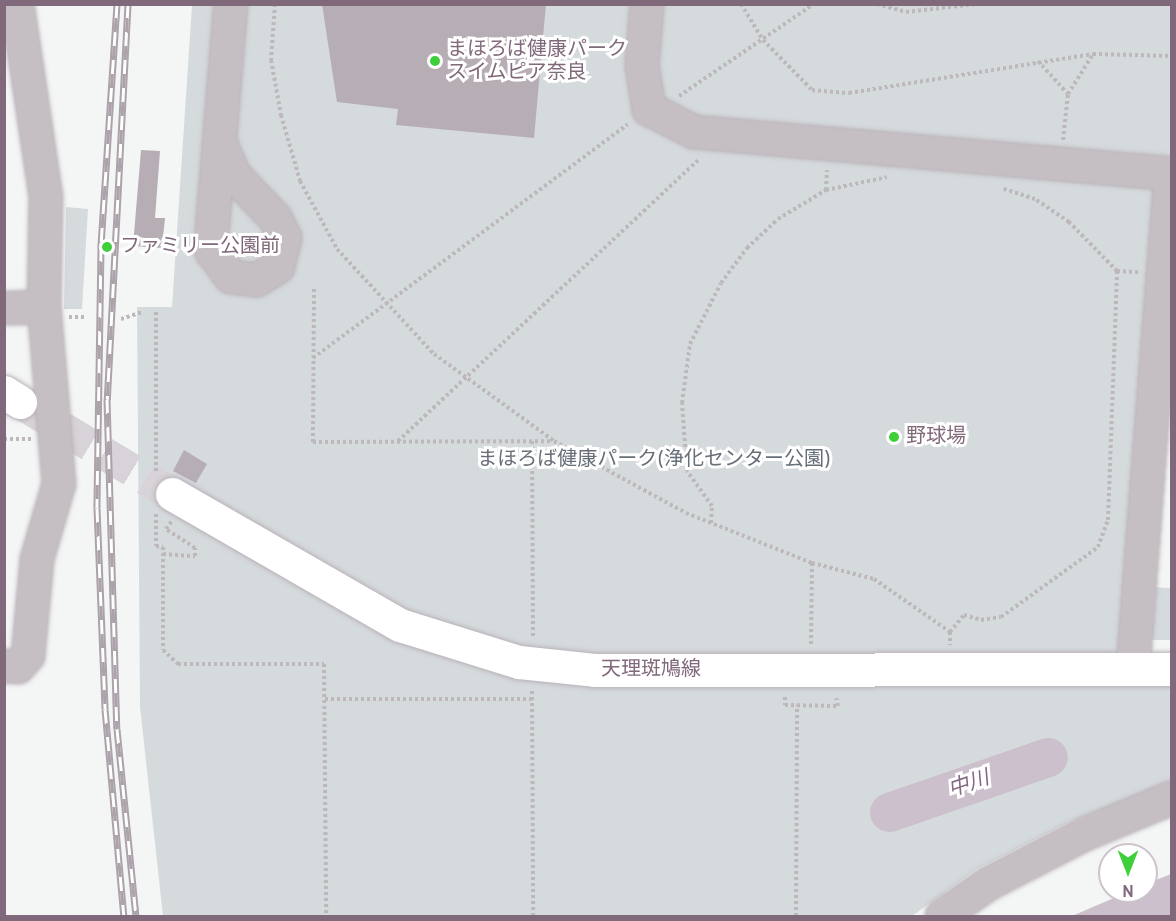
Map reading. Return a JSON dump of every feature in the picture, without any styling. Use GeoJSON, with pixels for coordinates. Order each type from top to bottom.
{"type":"FeatureCollection","features":[{"type":"Feature","properties":{"kind":"main road","name":"天理斑鳩線"},"geometry":{"type":"LineString","coordinates":[[164,504],[400,626],[519,662],[607,670],[1172,669]]}},
{"type":"Feature","properties":{"kind":"street"},"geometry":{"type":"LineString","coordinates":[[4,666],[18,667],[28,656],[37,559],[59,484],[44,307],[46,197],[17,4]]}},
{"type":"Feature","properties":{"kind":"street"},"geometry":{"type":"LineString","coordinates":[[220,142],[231,4]]}},
{"type":"Feature","properties":{"kind":"street"},"geometry":{"type":"LineString","coordinates":[[647,4],[642,65],[649,109],[694,132],[1171,174],[1133,669]]}},
{"type":"Feature","properties":{"kind":"street"},"geometry":{"type":"LineString","coordinates":[[4,308],[44,307]]}},
{"type":"Feature","properties":{"kind":"street"},"geometry":{"type":"LineString","coordinates":[[942,916],[988,884],[1084,834],[1172,798]]}},
{"type":"Feature","properties":{"kind":"path"},"geometry":{"type":"LineString","coordinates":[[275,4],[271,60],[281,115],[300,181],[337,249],[434,354],[554,441],[711,523],[812,563],[874,579],[950,632]]}},
{"type":"Feature","properties":{"kind":"path"},"geometry":{"type":"LineString","coordinates":[[741,4],[763,40],[812,90],[840,92],[1093,54],[1172,56]]}},
{"type":"Feature","properties":{"kind":"path"},"geometry":{"type":"LineString","coordinates":[[313,358],[649,109],[682,95],[814,4]]}},
{"type":"Feature","properties":{"kind":"path"},"geometry":{"type":"LineString","coordinates":[[877,4],[906,12],[976,4]]}},
{"type":"Feature","properties":{"kind":"path"},"geometry":{"type":"LineString","coordinates":[[1061,165],[1068,94],[1093,54]]}},
{"type":"Feature","properties":{"kind":"path"},"geometry":{"type":"LineString","coordinates":[[1038,61],[1068,94]]}},
{"type":"Feature","properties":{"kind":"path"},"geometry":{"type":"LineString","coordinates":[[398,441],[725,135]]}},
{"type":"Feature","properties":{"kind":"path"},"geometry":{"type":"LineString","coordinates":[[711,523],[712,506],[687,471],[682,403],[690,344],[720,283],[747,248],[797,207],[826,190],[898,175]]}},
{"type":"Feature","properties":{"kind":"path"},"geometry":{"type":"LineString","coordinates":[[950,649],[950,632],[964,615],[981,620],[1000,617],[1098,547],[1108,520],[1117,271],[1099,248],[1035,199],[993,186]]}},
{"type":"Feature","properties":{"kind":"path"},"geometry":{"type":"LineString","coordinates":[[314,289],[313,442],[554,441]]}},
{"type":"Feature","properties":{"kind":"path"},"geometry":{"type":"LineString","coordinates":[[121,319],[142,312]]}},
{"type":"Feature","properties":{"kind":"path"},"geometry":{"type":"LineString","coordinates":[[156,312],[166,529],[195,548],[195,556],[163,555]]}},
{"type":"Feature","properties":{"kind":"path"},"geometry":{"type":"LineString","coordinates":[[4,439],[37,439]]}},
{"type":"Feature","properties":{"kind":"path"},"geometry":{"type":"LineString","coordinates":[[532,441],[533,648]]}},
{"type":"Feature","properties":{"kind":"path"},"geometry":{"type":"LineString","coordinates":[[164,504],[156,546],[163,547],[163,650],[178,664],[324,664],[326,916]]}},
{"type":"Feature","properties":{"kind":"path"},"geometry":{"type":"LineString","coordinates":[[811,650],[812,563]]}},
{"type":"Feature","properties":{"kind":"path"},"geometry":{"type":"LineString","coordinates":[[939,649],[962,649]]}},
{"type":"Feature","properties":{"kind":"path"},"geometry":{"type":"LineString","coordinates":[[532,678],[533,916]]}},
{"type":"Feature","properties":{"kind":"path"},"geometry":{"type":"LineString","coordinates":[[325,699],[532,699]]}},
{"type":"Feature","properties":{"kind":"path"},"geometry":{"type":"LineString","coordinates":[[785,705],[838,706]]}},
{"type":"Feature","properties":{"kind":"path"},"geometry":{"type":"LineString","coordinates":[[796,916],[797,705]]}},
{"type":"Feature","properties":{"kind":"green space","name":"まほろば健康パーク(浄化センター公園)"},"geometry":{"type":"Polygon","coordinates":[[[192,5],[1171,5],[1171,205],[1122,642],[1171,679],[1171,784],[1071,821],[977,869],[912,916],[163,916],[140,707],[137,307],[172,307],[192,5]]]}},
{"type":"Feature","properties":{"kind":"green space"},"geometry":{"type":"Polygon","coordinates":[[[66,207],[88,209],[82,309],[64,309],[66,207]]]}},
{"type":"Feature","properties":{"kind":"green space"},"geometry":{"type":"Polygon","coordinates":[[[1149,587],[1171,588],[1171,640],[1149,640],[1149,587]]]}},
{"type":"Feature","properties":{"kind":"shaded area"},"geometry":{"type":"Polygon","coordinates":[[[1171,874],[1171,916],[1072,916],[1102,903],[1158,903],[1158,879],[1171,874]]]}},
{"type":"Feature","properties":{"kind":"building","name":"まほろば健康パーク スイムピア奈良"},"geometry":{"type":"Polygon","coordinates":[[[322,4],[546,4],[534,138],[396,125],[398,109],[337,102],[322,4]]]}},
{"type":"Feature","properties":{"kind":"building"},"geometry":{"type":"Polygon","coordinates":[[[141,150],[160,151],[155,218],[165,218],[162,248],[133,246],[141,150]]]}},
{"type":"Feature","properties":{"kind":"building"},"geometry":{"type":"Polygon","coordinates":[[[184,450],[207,464],[196,483],[173,471],[184,450]]]}},
{"type":"Feature","properties":{"kind":"waterway","name":"中川"},"geometry":{"type":"LineString","coordinates":[[889,812],[1048,757]]}},
{"type":"Feature","properties":{"kind":"tunnel"},"geometry":{"type":"LineString","coordinates":[[20,402],[172,494]]}},
{"type":"Feature","properties":{"kind":"railway"},"geometry":{"type":"LineString","coordinates":[[117,4],[101,247],[97,508],[105,709],[124,916]]}},
{"type":"Feature","properties":{"kind":"railway"},"geometry":{"type":"LineString","coordinates":[[128,4],[107,399],[117,729],[136,916]]}},
{"type":"Feature","properties":{"kind":"place","name":"まほろば健康パーク スイムピア奈良"},"geometry":{"type":"Point","coordinates":[435,61]}},
{"type":"Feature","properties":{"kind":"place","name":"ファミリー公園前"},"geometry":{"type":"Point","coordinates":[107,247]}},
{"type":"Feature","properties":{"kind":"place","name":"野球場"},"geometry":{"type":"Point","coordinates":[894,437]}}]}
